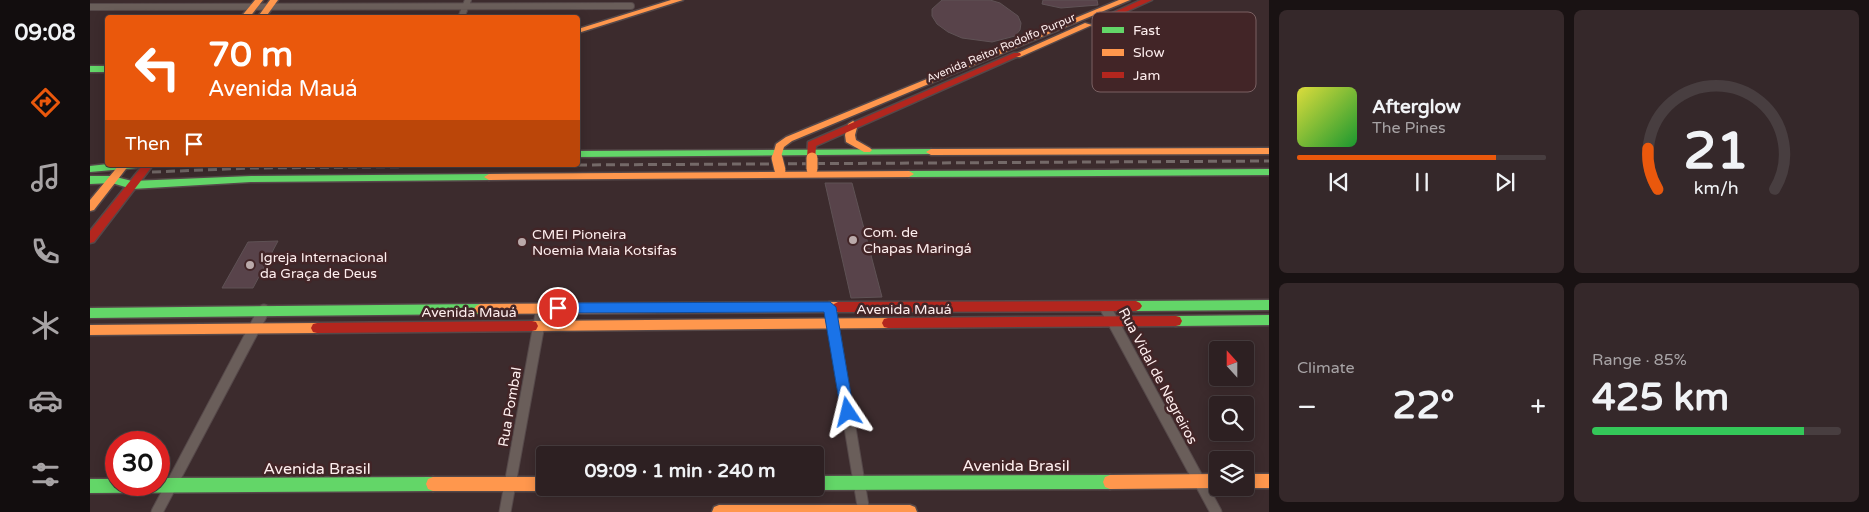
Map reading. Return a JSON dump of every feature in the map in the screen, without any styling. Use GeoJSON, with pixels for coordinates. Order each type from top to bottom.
{"type":"FeatureCollection","features":[{"type":"Feature","properties":{"kind":"main road"},"geometry":{"type":"LineString","coordinates":[[580,21],[652,0]]}},
{"type":"Feature","properties":{"kind":"main road"},"geometry":{"type":"LineString","coordinates":[[580,30],[633,6],[679,0]]}},
{"type":"Feature","properties":{"kind":"main road","name":"Avenida Reitor Rodolfo Purpur"},"geometry":{"type":"LineString","coordinates":[[1104,12],[1126,0]]}},
{"type":"Feature","properties":{"kind":"main road","name":"Avenida Reitor Rodolfo Purpur"},"geometry":{"type":"LineString","coordinates":[[1111,12],[1148,0]]}},
{"type":"Feature","properties":{"kind":"main road"},"geometry":{"type":"LineString","coordinates":[[247,15],[256,4]]}},
{"type":"Feature","properties":{"kind":"main road"},"geometry":{"type":"LineString","coordinates":[[263,15],[271,4]]}},
{"type":"Feature","properties":{"kind":"main road","name":"Avenida Reitor Rodolfo Purpur"},"geometry":{"type":"LineString","coordinates":[[915,93],[1092,18]]}},
{"type":"Feature","properties":{"kind":"main road"},"geometry":{"type":"LineString","coordinates":[[90,69],[105,69]]}},
{"type":"Feature","properties":{"kind":"main road"},"geometry":{"type":"LineString","coordinates":[[90,77],[105,77]]}},
{"type":"Feature","properties":{"kind":"main road"},"geometry":{"type":"LineString","coordinates":[[810,163],[812,144],[915,93]]}},
{"type":"Feature","properties":{"kind":"main road"},"geometry":{"type":"LineString","coordinates":[[782,172],[778,155],[779,146],[789,139],[915,93]]}},
{"type":"Feature","properties":{"kind":"main road"},"geometry":{"type":"LineString","coordinates":[[853,124],[850,135],[851,142],[869,151]]}},
{"type":"Feature","properties":{"kind":"main road"},"geometry":{"type":"LineString","coordinates":[[90,180],[112,179],[132,185],[251,179],[782,172],[810,163],[869,151],[1269,150]]}},
{"type":"Feature","properties":{"kind":"main road"},"geometry":{"type":"LineString","coordinates":[[580,154],[778,155],[810,163],[1269,172]]}},
{"type":"Feature","properties":{"kind":"main road"},"geometry":{"type":"LineString","coordinates":[[90,169],[123,167]]}},
{"type":"Feature","properties":{"kind":"main road"},"geometry":{"type":"LineString","coordinates":[[90,207],[123,167]]}},
{"type":"Feature","properties":{"kind":"main road"},"geometry":{"type":"LineString","coordinates":[[90,239],[146,167]]}},
{"type":"Feature","properties":{"kind":"main road","name":"Avenida Mauá"},"geometry":{"type":"LineString","coordinates":[[90,313],[542,308],[1269,305]]}},
{"type":"Feature","properties":{"kind":"main road","name":"Avenida Mauá"},"geometry":{"type":"LineString","coordinates":[[90,330],[1113,323],[1269,320]]}},
{"type":"Feature","properties":{"kind":"main road","name":"Avenida Brasil"},"geometry":{"type":"LineString","coordinates":[[824,483],[1209,481]]}},
{"type":"Feature","properties":{"kind":"main road"},"geometry":{"type":"LineString","coordinates":[[1254,481],[1269,481]]}},
{"type":"Feature","properties":{"kind":"main road","name":"Avenida Brasil"},"geometry":{"type":"LineString","coordinates":[[170,487],[536,484]]}},
{"type":"Feature","properties":{"kind":"main road","name":"Avenida Brasil"},"geometry":{"type":"LineString","coordinates":[[90,486],[105,486]]}},
{"type":"Feature","properties":{"kind":"main road"},"geometry":{"type":"LineString","coordinates":[[719,512],[910,512]]}},
{"type":"Feature","properties":{"kind":"street"},"geometry":{"type":"LineString","coordinates":[[90,7],[467,3],[633,6]]}},
{"type":"Feature","properties":{"kind":"street"},"geometry":{"type":"LineString","coordinates":[[462,15],[467,3]]}},
{"type":"Feature","properties":{"kind":"street"},"geometry":{"type":"LineString","coordinates":[[830,307],[864,512]]}},
{"type":"Feature","properties":{"kind":"street","name":"Rua Vidal de Negreiros"},"geometry":{"type":"LineString","coordinates":[[1105,307],[1216,512]]}},
{"type":"Feature","properties":{"kind":"street","name":"Rua Pombal"},"geometry":{"type":"LineString","coordinates":[[505,512],[542,308]]}},
{"type":"Feature","properties":{"kind":"street"},"geometry":{"type":"LineString","coordinates":[[170,487],[264,310]]}},
{"type":"Feature","properties":{"kind":"street"},"geometry":{"type":"LineString","coordinates":[[157,512],[165,496]]}},
{"type":"Feature","properties":{"kind":"building"},"geometry":{"type":"Polygon","coordinates":[[[942,0],[990,0],[1000,3],[1018,16],[1021,23],[1020,30],[1015,36],[992,42],[962,38],[948,32],[937,24],[932,16],[932,9],[942,0]]]}},
{"type":"Feature","properties":{"kind":"building"},"geometry":{"type":"Polygon","coordinates":[[[1043,0],[1097,0],[1098,5],[1061,8],[1042,4],[1043,0]]]}},
{"type":"Feature","properties":{"kind":"building","name":"Com. de Chapas Maringá"},"geometry":{"type":"Polygon","coordinates":[[[825,183],[852,183],[882,297],[851,298],[825,183]]]}},
{"type":"Feature","properties":{"kind":"building","name":"Igreja Internacional da Graça de Deus"},"geometry":{"type":"Polygon","coordinates":[[[278,241],[253,288],[222,288],[248,242],[278,241]]]}},
{"type":"Feature","properties":{"kind":"railway"},"geometry":{"type":"LineString","coordinates":[[580,165],[1269,161]]}},
{"type":"Feature","properties":{"kind":"railway"},"geometry":{"type":"LineString","coordinates":[[152,172],[253,168],[360,167]]}},
{"type":"Feature","properties":{"kind":"traffic: fast"},"geometry":{"type":"LineString","coordinates":[[90,69],[105,69]]}},
{"type":"Feature","properties":{"kind":"traffic: fast"},"geometry":{"type":"LineString","coordinates":[[580,154],[931,152]]}},
{"type":"Feature","properties":{"kind":"traffic: fast"},"geometry":{"type":"LineString","coordinates":[[90,169],[113,167]]}},
{"type":"Feature","properties":{"kind":"traffic: fast"},"geometry":{"type":"LineString","coordinates":[[909,174],[1269,172]]}},
{"type":"Feature","properties":{"kind":"traffic: fast"},"geometry":{"type":"LineString","coordinates":[[90,180],[112,179],[132,185],[251,179],[489,177]]}},
{"type":"Feature","properties":{"kind":"traffic: fast"},"geometry":{"type":"LineString","coordinates":[[1136,306],[1269,305]]}},
{"type":"Feature","properties":{"kind":"traffic: fast"},"geometry":{"type":"LineString","coordinates":[[90,313],[480,309]]}},
{"type":"Feature","properties":{"kind":"traffic: fast"},"geometry":{"type":"LineString","coordinates":[[1176,321],[1269,320]]}},
{"type":"Feature","properties":{"kind":"traffic: fast"},"geometry":{"type":"LineString","coordinates":[[824,483],[1110,482]]}},
{"type":"Feature","properties":{"kind":"traffic: fast"},"geometry":{"type":"LineString","coordinates":[[90,486],[433,484]]}},
{"type":"Feature","properties":{"kind":"traffic: slow"},"geometry":{"type":"LineString","coordinates":[[246,15],[259,0]]}},
{"type":"Feature","properties":{"kind":"traffic: slow"},"geometry":{"type":"LineString","coordinates":[[263,15],[274,0]]}},
{"type":"Feature","properties":{"kind":"traffic: slow"},"geometry":{"type":"LineString","coordinates":[[580,30],[679,0]]}},
{"type":"Feature","properties":{"kind":"traffic: slow"},"geometry":{"type":"LineString","coordinates":[[1097,12],[1126,0]]}},
{"type":"Feature","properties":{"kind":"traffic: slow"},"geometry":{"type":"LineString","coordinates":[[777,158],[779,146],[789,139],[1092,14]]}},
{"type":"Feature","properties":{"kind":"traffic: slow"},"geometry":{"type":"LineString","coordinates":[[1017,55],[1088,25]]}},
{"type":"Feature","properties":{"kind":"traffic: slow"},"geometry":{"type":"LineString","coordinates":[[853,124],[850,135],[851,142],[867,150]]}},
{"type":"Feature","properties":{"kind":"traffic: slow"},"geometry":{"type":"LineString","coordinates":[[931,152],[1269,151]]}},
{"type":"Feature","properties":{"kind":"traffic: slow"},"geometry":{"type":"LineString","coordinates":[[777,158],[780,170]]}},
{"type":"Feature","properties":{"kind":"traffic: slow"},"geometry":{"type":"LineString","coordinates":[[812,158],[812,169]]}},
{"type":"Feature","properties":{"kind":"traffic: slow"},"geometry":{"type":"LineString","coordinates":[[90,207],[122,167]]}},
{"type":"Feature","properties":{"kind":"traffic: slow"},"geometry":{"type":"LineString","coordinates":[[489,177],[909,174]]}},
{"type":"Feature","properties":{"kind":"traffic: slow"},"geometry":{"type":"LineString","coordinates":[[480,309],[838,307]]}},
{"type":"Feature","properties":{"kind":"traffic: slow"},"geometry":{"type":"LineString","coordinates":[[532,326],[888,323]]}},
{"type":"Feature","properties":{"kind":"traffic: slow"},"geometry":{"type":"LineString","coordinates":[[90,330],[317,328]]}},
{"type":"Feature","properties":{"kind":"traffic: slow"},"geometry":{"type":"LineString","coordinates":[[1110,482],[1209,481]]}},
{"type":"Feature","properties":{"kind":"traffic: slow"},"geometry":{"type":"LineString","coordinates":[[1254,481],[1269,481]]}},
{"type":"Feature","properties":{"kind":"traffic: slow"},"geometry":{"type":"LineString","coordinates":[[433,484],[536,484]]}},
{"type":"Feature","properties":{"kind":"traffic: slow"},"geometry":{"type":"LineString","coordinates":[[719,512],[910,512]]}},
{"type":"Feature","properties":{"kind":"traffic: jam"},"geometry":{"type":"LineString","coordinates":[[1118,12],[1148,0]]}},
{"type":"Feature","properties":{"kind":"traffic: jam"},"geometry":{"type":"LineString","coordinates":[[812,158],[811,144],[1017,55]]}},
{"type":"Feature","properties":{"kind":"traffic: jam"},"geometry":{"type":"LineString","coordinates":[[90,239],[146,167]]}},
{"type":"Feature","properties":{"kind":"traffic: jam"},"geometry":{"type":"LineString","coordinates":[[838,307],[1136,306]]}},
{"type":"Feature","properties":{"kind":"traffic: jam"},"geometry":{"type":"LineString","coordinates":[[888,323],[1176,321]]}},
{"type":"Feature","properties":{"kind":"traffic: jam"},"geometry":{"type":"LineString","coordinates":[[317,328],[532,326]]}},
{"type":"Feature","properties":{"kind":"place","name":"Com. de Chapas Maringá"},"geometry":{"type":"Point","coordinates":[853,240]}},
{"type":"Feature","properties":{"kind":"place","name":"CMEI Pioneira Noemia Maia Kotsifas"},"geometry":{"type":"Point","coordinates":[522,242]}},
{"type":"Feature","properties":{"kind":"place","name":"Igreja Internacional da Graça de Deus"},"geometry":{"type":"Point","coordinates":[250,265]}},
{"type":"Feature","properties":{"kind":"route"},"geometry":{"type":"LineString","coordinates":[[558,308],[830,307],[848,412]]}}]}
